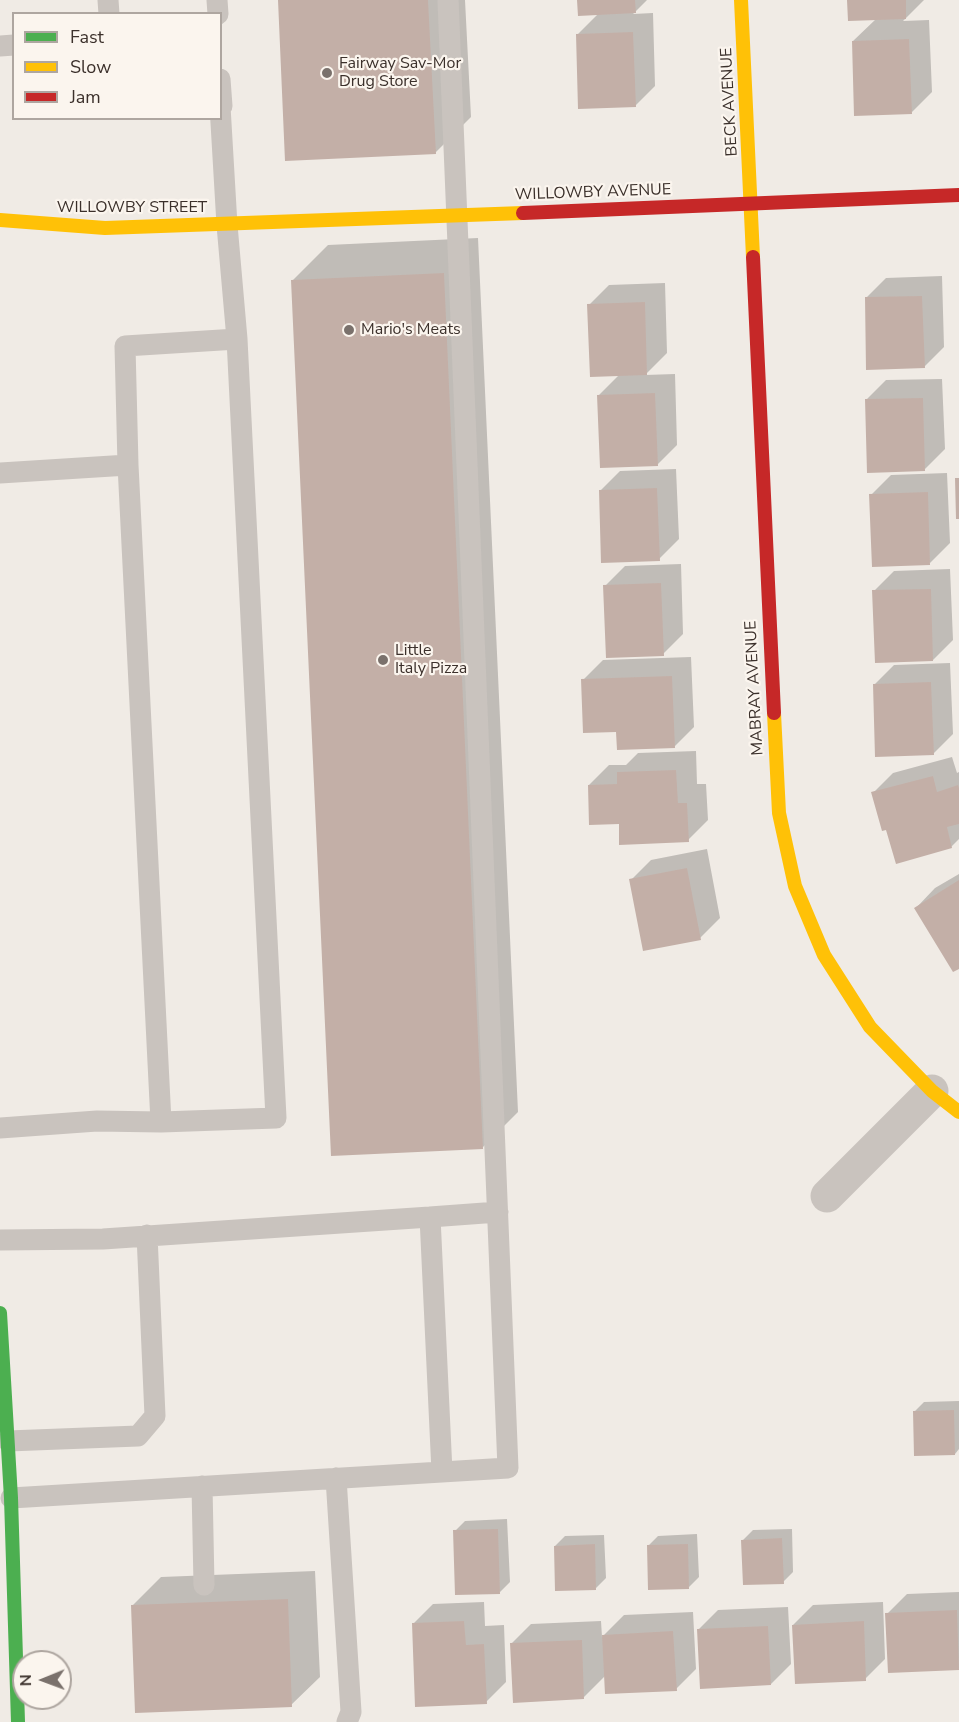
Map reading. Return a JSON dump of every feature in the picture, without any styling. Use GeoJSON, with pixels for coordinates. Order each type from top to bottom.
{"type":"FeatureCollection","features":[{"type":"Feature","properties":{"kind":"street","name":"BECK AVENUE"},"geometry":{"type":"LineString","coordinates":[[741,0],[751,203]]}},
{"type":"Feature","properties":{"kind":"street","name":"WILLOWBY AVENUE"},"geometry":{"type":"LineString","coordinates":[[227,225],[959,195]]}},
{"type":"Feature","properties":{"kind":"street","name":"MABRAY AVENUE"},"geometry":{"type":"LineString","coordinates":[[751,203],[779,813],[795,886],[825,955],[870,1027],[932,1091],[959,1112]]}},
{"type":"Feature","properties":{"kind":"street","name":"WILLOWBY STREET"},"geometry":{"type":"LineString","coordinates":[[0,220],[105,228],[227,225]]}},
{"type":"Feature","properties":{"kind":"street"},"geometry":{"type":"LineString","coordinates":[[827,1196],[932,1091]]}},
{"type":"Feature","properties":{"kind":"street"},"geometry":{"type":"LineString","coordinates":[[0,1313],[11,1498],[12,1714]]}},
{"type":"Feature","properties":{"kind":"lane"},"geometry":{"type":"LineString","coordinates":[[11,1498],[508,1467],[448,0]]}},
{"type":"Feature","properties":{"kind":"lane"},"geometry":{"type":"LineString","coordinates":[[0,1128],[97,1121],[161,1122],[276,1118],[237,339],[227,225],[222,120]]}},
{"type":"Feature","properties":{"kind":"lane"},"geometry":{"type":"LineString","coordinates":[[161,1122],[128,465],[126,346],[237,339]]}},
{"type":"Feature","properties":{"kind":"lane"},"geometry":{"type":"LineString","coordinates":[[0,473],[128,465]]}},
{"type":"Feature","properties":{"kind":"lane"},"geometry":{"type":"LineString","coordinates":[[0,1240],[103,1239],[498,1212]]}},
{"type":"Feature","properties":{"kind":"lane"},"geometry":{"type":"LineString","coordinates":[[430,1217],[442,1472]]}},
{"type":"Feature","properties":{"kind":"lane"},"geometry":{"type":"LineString","coordinates":[[8,1441],[138,1436],[155,1416],[147,1235]]}},
{"type":"Feature","properties":{"kind":"lane"},"geometry":{"type":"LineString","coordinates":[[336,1478],[351,1712],[347,1722]]}},
{"type":"Feature","properties":{"kind":"lane"},"geometry":{"type":"LineString","coordinates":[[202,1486],[204,1585]]}},
{"type":"Feature","properties":{"kind":"building"},"geometry":{"type":"Polygon","coordinates":[[[278,0],[428,0],[436,154],[285,161],[278,0]]]}},
{"type":"Feature","properties":{"kind":"building"},"geometry":{"type":"Polygon","coordinates":[[[577,0],[635,0],[636,13],[578,16],[577,0]]]}},
{"type":"Feature","properties":{"kind":"building"},"geometry":{"type":"Polygon","coordinates":[[[847,0],[906,0],[906,19],[848,21],[847,0]]]}},
{"type":"Feature","properties":{"kind":"building"},"geometry":{"type":"Polygon","coordinates":[[[633,32],[636,107],[578,109],[576,34],[633,32]]]}},
{"type":"Feature","properties":{"kind":"building"},"geometry":{"type":"Polygon","coordinates":[[[909,39],[912,114],[854,116],[852,41],[909,39]]]}},
{"type":"Feature","properties":{"kind":"building"},"geometry":{"type":"Polygon","coordinates":[[[444,273],[483,1149],[331,1156],[291,280],[444,273]]]}},
{"type":"Feature","properties":{"kind":"building"},"geometry":{"type":"Polygon","coordinates":[[[922,296],[925,368],[866,370],[865,297],[922,296]]]}},
{"type":"Feature","properties":{"kind":"building"},"geometry":{"type":"Polygon","coordinates":[[[645,302],[647,375],[590,377],[587,304],[645,302]]]}},
{"type":"Feature","properties":{"kind":"building"},"geometry":{"type":"Polygon","coordinates":[[[655,393],[658,466],[600,468],[597,395],[655,393]]]}},
{"type":"Feature","properties":{"kind":"building"},"geometry":{"type":"Polygon","coordinates":[[[923,398],[925,471],[867,473],[865,399],[923,398]]]}},
{"type":"Feature","properties":{"kind":"building"},"geometry":{"type":"Polygon","coordinates":[[[955,478],[959,478],[959,519],[956,519],[955,478]]]}},
{"type":"Feature","properties":{"kind":"building"},"geometry":{"type":"Polygon","coordinates":[[[657,488],[660,561],[601,563],[599,490],[657,488]]]}},
{"type":"Feature","properties":{"kind":"building"},"geometry":{"type":"Polygon","coordinates":[[[928,492],[930,565],[872,567],[869,494],[928,492]]]}},
{"type":"Feature","properties":{"kind":"building"},"geometry":{"type":"Polygon","coordinates":[[[661,583],[664,656],[606,658],[603,585],[661,583]]]}},
{"type":"Feature","properties":{"kind":"building"},"geometry":{"type":"Polygon","coordinates":[[[931,589],[933,661],[875,663],[872,590],[931,589]]]}},
{"type":"Feature","properties":{"kind":"building"},"geometry":{"type":"Polygon","coordinates":[[[672,676],[675,748],[617,750],[616,732],[583,733],[581,679],[672,676]]]}},
{"type":"Feature","properties":{"kind":"building"},"geometry":{"type":"Polygon","coordinates":[[[931,682],[934,755],[875,757],[873,684],[931,682]]]}},
{"type":"Feature","properties":{"kind":"building"},"geometry":{"type":"Polygon","coordinates":[[[676,770],[678,803],[687,803],[689,842],[619,845],[619,824],[589,825],[588,785],[617,784],[617,772],[676,770]]]}},
{"type":"Feature","properties":{"kind":"building"},"geometry":{"type":"Polygon","coordinates":[[[933,776],[937,792],[958,785],[959,788],[959,824],[947,827],[952,848],[896,864],[886,830],[882,831],[871,792],[933,776]]]}},
{"type":"Feature","properties":{"kind":"building"},"geometry":{"type":"Polygon","coordinates":[[[687,868],[701,940],[643,951],[629,879],[687,868]]]}},
{"type":"Feature","properties":{"kind":"building"},"geometry":{"type":"Polygon","coordinates":[[[959,880],[959,969],[953,972],[914,908],[959,880]]]}},
{"type":"Feature","properties":{"kind":"building"},"geometry":{"type":"Polygon","coordinates":[[[954,1410],[955,1455],[914,1456],[913,1411],[954,1410]]]}},
{"type":"Feature","properties":{"kind":"building"},"geometry":{"type":"Polygon","coordinates":[[[498,1529],[500,1594],[455,1595],[453,1530],[498,1529]]]}},
{"type":"Feature","properties":{"kind":"building"},"geometry":{"type":"Polygon","coordinates":[[[782,1538],[784,1584],[743,1585],[741,1540],[782,1538]]]}},
{"type":"Feature","properties":{"kind":"building"},"geometry":{"type":"Polygon","coordinates":[[[595,1544],[596,1590],[555,1591],[554,1546],[595,1544]]]}},
{"type":"Feature","properties":{"kind":"building"},"geometry":{"type":"Polygon","coordinates":[[[688,1544],[689,1589],[648,1590],[647,1545],[688,1544]]]}},
{"type":"Feature","properties":{"kind":"building"},"geometry":{"type":"Polygon","coordinates":[[[288,1599],[292,1707],[135,1713],[131,1605],[288,1599]]]}},
{"type":"Feature","properties":{"kind":"building"},"geometry":{"type":"Polygon","coordinates":[[[957,1610],[959,1670],[888,1673],[885,1613],[957,1610]]]}},
{"type":"Feature","properties":{"kind":"building"},"geometry":{"type":"Polygon","coordinates":[[[464,1621],[466,1645],[484,1644],[487,1704],[415,1707],[412,1623],[464,1621]]]}},
{"type":"Feature","properties":{"kind":"building"},"geometry":{"type":"Polygon","coordinates":[[[864,1621],[866,1681],[795,1684],[792,1625],[864,1621]]]}},
{"type":"Feature","properties":{"kind":"building"},"geometry":{"type":"Polygon","coordinates":[[[768,1626],[771,1685],[700,1689],[697,1629],[768,1626]]]}},
{"type":"Feature","properties":{"kind":"building"},"geometry":{"type":"Polygon","coordinates":[[[673,1631],[677,1691],[605,1694],[602,1635],[673,1631]]]}},
{"type":"Feature","properties":{"kind":"building"},"geometry":{"type":"Polygon","coordinates":[[[582,1640],[584,1699],[513,1703],[510,1643],[582,1640]]]}},
{"type":"Feature","properties":{"kind":"traffic: fast"},"geometry":{"type":"LineString","coordinates":[[0,1313],[11,1498],[18,1722]]}},
{"type":"Feature","properties":{"kind":"traffic: slow"},"geometry":{"type":"LineString","coordinates":[[741,0],[753,257]]}},
{"type":"Feature","properties":{"kind":"traffic: slow"},"geometry":{"type":"LineString","coordinates":[[0,220],[105,228],[523,213]]}},
{"type":"Feature","properties":{"kind":"traffic: slow"},"geometry":{"type":"LineString","coordinates":[[774,713],[779,813],[795,886],[824,955],[870,1027],[932,1091],[959,1112]]}},
{"type":"Feature","properties":{"kind":"traffic: jam"},"geometry":{"type":"LineString","coordinates":[[523,213],[959,195]]}},
{"type":"Feature","properties":{"kind":"traffic: jam"},"geometry":{"type":"LineString","coordinates":[[753,257],[774,713]]}},
{"type":"Feature","properties":{"kind":"place","name":"Fairway Sav-Mor Drug Store"},"geometry":{"type":"Point","coordinates":[327,73]}},
{"type":"Feature","properties":{"kind":"place","name":"Mario's Meats"},"geometry":{"type":"Point","coordinates":[349,330]}},
{"type":"Feature","properties":{"kind":"place","name":"Little Italy Pizza"},"geometry":{"type":"Point","coordinates":[383,660]}}]}
